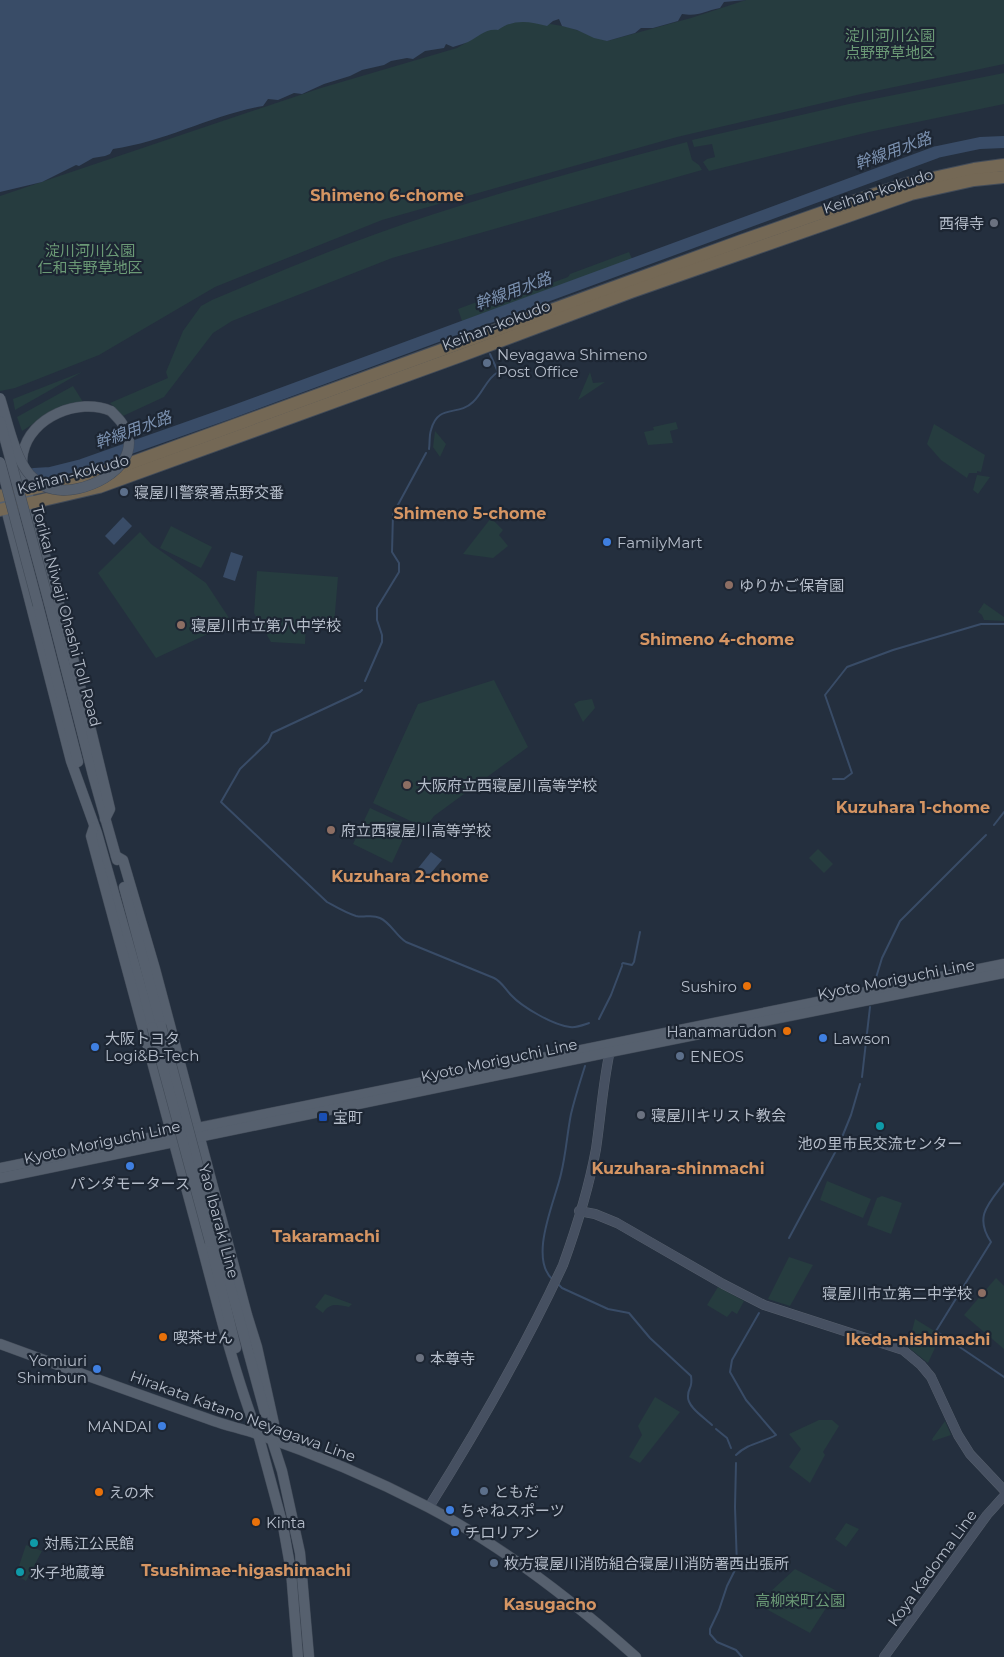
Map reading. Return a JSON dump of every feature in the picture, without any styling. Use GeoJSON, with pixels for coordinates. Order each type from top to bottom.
{"type":"FeatureCollection","features":[{"type":"Feature","properties":{"kind":"highway","name":"Keihan-kokudo"},"geometry":{"type":"LineString","coordinates":[[3,510],[29,497],[120,467],[872,195],[910,183],[974,169],[1004,165]]}},
{"type":"Feature","properties":{"kind":"highway","name":"Keihan-kokudo"},"geometry":{"type":"LineString","coordinates":[[2,496],[29,497],[99,487],[631,292],[911,194],[974,180],[1004,177]]}},
{"type":"Feature","properties":{"kind":"main road"},"geometry":{"type":"LineString","coordinates":[[0,398],[20,461],[29,474],[39,483],[52,489],[79,488],[107,478],[122,464],[129,448],[128,436],[122,422],[111,411],[102,407],[86,405],[58,413],[39,425],[27,441],[23,454],[29,497],[57,596],[110,809],[105,819]]}},
{"type":"Feature","properties":{"kind":"main road","name":"Torikai Niwaji Ohashi Toll Road"},"geometry":{"type":"LineString","coordinates":[[0,421],[43,604],[85,797]]}},
{"type":"Feature","properties":{"kind":"main road","name":"Torikai Niwaji Ohashi Toll Road"},"geometry":{"type":"LineString","coordinates":[[0,462],[105,819]]}},
{"type":"Feature","properties":{"kind":"main road"},"geometry":{"type":"LineString","coordinates":[[2,496],[3,510],[71,761],[85,797]]}},
{"type":"Feature","properties":{"kind":"main road","name":"Yao Ibaraki Line"},"geometry":{"type":"LineString","coordinates":[[85,797],[156,1026]]}},
{"type":"Feature","properties":{"kind":"main road","name":"Yao Ibaraki Line"},"geometry":{"type":"LineString","coordinates":[[105,819],[116,856],[156,1026],[214,1242],[282,1471],[300,1553],[309,1657]]}},
{"type":"Feature","properties":{"kind":"main road"},"geometry":{"type":"LineString","coordinates":[[94,827],[91,836],[170,1132],[227,1342],[258,1435]]}},
{"type":"Feature","properties":{"kind":"main road"},"geometry":{"type":"LineString","coordinates":[[116,856],[123,860],[136,902],[257,1347],[274,1424],[272,1440]]}},
{"type":"Feature","properties":{"kind":"main road","name":"Kyoto Moriguchi Line"},"geometry":{"type":"LineString","coordinates":[[0,1178],[174,1143],[198,1133],[611,1048],[1004,964]]}},
{"type":"Feature","properties":{"kind":"main road","name":"Kyoto Moriguchi Line"},"geometry":{"type":"LineString","coordinates":[[611,1048],[1004,973]]}},
{"type":"Feature","properties":{"kind":"main road","name":"Kyoto Moriguchi Line"},"geometry":{"type":"LineString","coordinates":[[0,1168],[170,1132],[198,1133]]}},
{"type":"Feature","properties":{"kind":"main road","name":"Yao Ibaraki Line"},"geometry":{"type":"LineString","coordinates":[[214,1242],[258,1435],[283,1526],[291,1571],[298,1657]]}},
{"type":"Feature","properties":{"kind":"main road","name":"Hirakata Katano Neyagawa Line"},"geometry":{"type":"LineString","coordinates":[[0,1344],[272,1440],[378,1483],[429,1508],[538,1576],[572,1602],[636,1657]]}},
{"type":"Feature","properties":{"kind":"street"},"geometry":{"type":"LineString","coordinates":[[429,1508],[498,1394],[555,1282],[570,1244],[590,1175],[596,1148],[601,1103],[611,1048]]}},
{"type":"Feature","properties":{"kind":"street"},"geometry":{"type":"LineString","coordinates":[[579,1211],[594,1214],[617,1223],[723,1284],[764,1305],[903,1350],[921,1365],[931,1377],[958,1435],[970,1454],[1004,1490]]}},
{"type":"Feature","properties":{"kind":"street","name":"Koya Kadoma Line"},"geometry":{"type":"LineString","coordinates":[[884,1657],[987,1515],[1004,1496]]}},
{"type":"Feature","properties":{"kind":"green space","name":"淀川河川公園 仁和寺野草地区"},"geometry":{"type":"Polygon","coordinates":[[[746,0],[1004,0],[1004,64],[861,94],[677,137],[382,220],[215,287],[99,355],[15,388],[0,391],[0,196],[321,88],[457,48],[485,31],[521,19],[568,27],[607,41],[691,18],[746,0]]]}},
{"type":"Feature","properties":{"kind":"green space"},"geometry":{"type":"Polygon","coordinates":[[[1004,73],[1004,104],[869,132],[709,171],[703,162],[715,157],[712,144],[694,147],[692,140],[849,104],[1004,73]]]}},
{"type":"Feature","properties":{"kind":"green space"},"geometry":{"type":"Polygon","coordinates":[[[687,142],[692,160],[702,170],[392,258],[232,321],[213,333],[164,397],[123,416],[110,403],[168,378],[166,372],[183,331],[201,306],[212,300],[322,254],[406,223],[529,185],[687,142]]]}},
{"type":"Feature","properties":{"kind":"green space"},"geometry":{"type":"Polygon","coordinates":[[[629,252],[632,259],[462,321],[458,309],[511,289],[524,293],[629,252]]]}},
{"type":"Feature","properties":{"kind":"green space"},"geometry":{"type":"Polygon","coordinates":[[[82,372],[15,410],[13,399],[82,372]]]}},
{"type":"Feature","properties":{"kind":"green space"},"geometry":{"type":"Polygon","coordinates":[[[590,372],[593,383],[605,382],[578,400],[590,372]]]}},
{"type":"Feature","properties":{"kind":"green space"},"geometry":{"type":"Polygon","coordinates":[[[73,386],[83,402],[58,408],[22,431],[17,417],[73,386]]]}},
{"type":"Feature","properties":{"kind":"green space"},"geometry":{"type":"Polygon","coordinates":[[[676,422],[678,429],[670,431],[673,443],[648,445],[644,432],[654,430],[653,427],[676,422]]]}},
{"type":"Feature","properties":{"kind":"green space"},"geometry":{"type":"Polygon","coordinates":[[[934,424],[985,455],[981,472],[969,473],[967,478],[941,460],[927,444],[934,424]]]}},
{"type":"Feature","properties":{"kind":"green space"},"geometry":{"type":"Polygon","coordinates":[[[435,431],[446,444],[440,457],[433,447],[435,431]]]}},
{"type":"Feature","properties":{"kind":"green space"},"geometry":{"type":"Polygon","coordinates":[[[977,475],[990,477],[978,494],[973,490],[977,475]]]}},
{"type":"Feature","properties":{"kind":"green space"},"geometry":{"type":"Polygon","coordinates":[[[491,518],[503,530],[499,535],[508,546],[493,558],[463,554],[491,518]]]}},
{"type":"Feature","properties":{"kind":"green space"},"geometry":{"type":"Polygon","coordinates":[[[171,526],[212,547],[201,568],[160,548],[171,526]]]}},
{"type":"Feature","properties":{"kind":"green space"},"geometry":{"type":"Polygon","coordinates":[[[140,532],[151,544],[206,583],[229,618],[227,625],[156,658],[98,573],[140,532]]]}},
{"type":"Feature","properties":{"kind":"green space"},"geometry":{"type":"Polygon","coordinates":[[[257,571],[338,577],[334,625],[306,623],[305,644],[271,642],[254,613],[257,571]]]}},
{"type":"Feature","properties":{"kind":"green space"},"geometry":{"type":"Polygon","coordinates":[[[984,603],[1004,617],[1004,621],[984,620],[978,612],[984,603]]]}},
{"type":"Feature","properties":{"kind":"green space"},"geometry":{"type":"Polygon","coordinates":[[[494,680],[528,747],[434,816],[425,828],[373,803],[418,704],[494,680]]]}},
{"type":"Feature","properties":{"kind":"green space"},"geometry":{"type":"Polygon","coordinates":[[[592,699],[595,708],[583,722],[574,704],[579,701],[592,699]]]}},
{"type":"Feature","properties":{"kind":"green space"},"geometry":{"type":"Polygon","coordinates":[[[370,808],[409,826],[392,863],[353,844],[370,808]]]}},
{"type":"Feature","properties":{"kind":"green space"},"geometry":{"type":"Polygon","coordinates":[[[818,849],[833,864],[824,873],[809,858],[818,849]]]}},
{"type":"Feature","properties":{"kind":"green space"},"geometry":{"type":"Polygon","coordinates":[[[827,1181],[871,1199],[863,1218],[820,1200],[827,1181]]]}},
{"type":"Feature","properties":{"kind":"green space"},"geometry":{"type":"Polygon","coordinates":[[[882,1196],[902,1203],[891,1234],[867,1225],[877,1198],[882,1196]]]}},
{"type":"Feature","properties":{"kind":"green space"},"geometry":{"type":"Polygon","coordinates":[[[789,1257],[813,1265],[790,1306],[768,1299],[789,1257]]]}},
{"type":"Feature","properties":{"kind":"green space"},"geometry":{"type":"Polygon","coordinates":[[[996,1278],[1004,1286],[1004,1349],[964,1315],[996,1278]]]}},
{"type":"Feature","properties":{"kind":"green space"},"geometry":{"type":"Polygon","coordinates":[[[718,1287],[744,1301],[737,1314],[732,1311],[727,1317],[707,1305],[718,1287]]]}},
{"type":"Feature","properties":{"kind":"green space"},"geometry":{"type":"Polygon","coordinates":[[[325,1294],[352,1304],[349,1307],[331,1306],[323,1313],[315,1307],[325,1294]]]}},
{"type":"Feature","properties":{"kind":"green space"},"geometry":{"type":"Polygon","coordinates":[[[915,1319],[941,1335],[928,1363],[908,1347],[915,1319]]]}},
{"type":"Feature","properties":{"kind":"green space"},"geometry":{"type":"Polygon","coordinates":[[[655,1397],[680,1412],[640,1463],[629,1457],[642,1435],[638,1426],[655,1397]]]}},
{"type":"Feature","properties":{"kind":"green space"},"geometry":{"type":"Polygon","coordinates":[[[819,1420],[832,1420],[839,1426],[823,1452],[825,1455],[810,1483],[789,1467],[801,1449],[789,1434],[819,1420]]]}},
{"type":"Feature","properties":{"kind":"green space"},"geometry":{"type":"Polygon","coordinates":[[[945,1421],[951,1435],[933,1441],[932,1439],[945,1421]]]}},
{"type":"Feature","properties":{"kind":"green space"},"geometry":{"type":"Polygon","coordinates":[[[846,1523],[859,1529],[846,1547],[835,1539],[846,1523]]]}},
{"type":"Feature","properties":{"kind":"green space"},"geometry":{"type":"Polygon","coordinates":[[[26,1545],[42,1551],[26,1581],[16,1575],[26,1545]]]}},
{"type":"Feature","properties":{"kind":"green space","name":"高柳栄町公園"},"geometry":{"type":"Polygon","coordinates":[[[795,1569],[837,1591],[810,1633],[757,1604],[795,1569]]]}},
{"type":"Feature","properties":{"kind":"water"},"geometry":{"type":"Polygon","coordinates":[[[0,0],[746,0],[724,2],[720,8],[697,14],[682,14],[678,21],[653,28],[641,28],[635,33],[607,41],[562,26],[559,19],[547,26],[528,22],[509,24],[498,30],[486,32],[463,44],[453,47],[446,44],[444,48],[425,51],[413,59],[407,58],[391,61],[384,65],[362,70],[302,94],[294,93],[278,100],[268,99],[263,106],[244,110],[151,141],[113,149],[110,154],[93,158],[79,166],[76,165],[42,182],[0,192],[0,0]]]}},
{"type":"Feature","properties":{"kind":"water"},"geometry":{"type":"Polygon","coordinates":[[[123,517],[132,526],[114,545],[105,536],[123,517]]]}},
{"type":"Feature","properties":{"kind":"water"},"geometry":{"type":"Polygon","coordinates":[[[231,552],[243,556],[235,581],[223,577],[231,552]]]}},
{"type":"Feature","properties":{"kind":"water"},"geometry":{"type":"Polygon","coordinates":[[[431,852],[442,860],[425,880],[415,872],[431,852]]]}},
{"type":"Feature","properties":{"kind":"waterway","name":"幹線用水路"},"geometry":{"type":"LineString","coordinates":[[34,474],[50,473],[82,465],[232,412],[937,152],[980,143],[1004,142]]}},
{"type":"Feature","properties":{"kind":"waterway","name":"幹線用水路"},"geometry":{"type":"LineString","coordinates":[[476,321],[478,326]]}},
{"type":"Feature","properties":{"kind":"waterway","name":"幹線用水路"},"geometry":{"type":"LineString","coordinates":[[448,337],[449,331]]}},
{"type":"Feature","properties":{"kind":"waterway"},"geometry":{"type":"LineString","coordinates":[[429,449],[431,430],[438,416],[461,409],[473,402],[490,378],[498,372],[490,354]]}},
{"type":"Feature","properties":{"kind":"waterway"},"geometry":{"type":"LineString","coordinates":[[365,681],[382,642],[382,635],[377,620],[377,608],[399,572],[399,563],[392,552],[393,514],[426,453]]}},
{"type":"Feature","properties":{"kind":"waterway"},"geometry":{"type":"LineString","coordinates":[[833,779],[844,779],[852,773],[825,695],[847,667],[893,650],[981,624],[1004,624]]}},
{"type":"Feature","properties":{"kind":"waterway"},"geometry":{"type":"LineString","coordinates":[[362,690],[272,733],[268,742],[240,769],[221,802],[327,902],[356,916],[380,918],[406,942],[494,978],[516,1000],[547,1019],[570,1027],[589,1023]]}},
{"type":"Feature","properties":{"kind":"waterway"},"geometry":{"type":"LineString","coordinates":[[994,825],[1004,812]]}},
{"type":"Feature","properties":{"kind":"waterway"},"geometry":{"type":"LineString","coordinates":[[875,981],[882,958],[900,921],[986,835]]}},
{"type":"Feature","properties":{"kind":"waterway"},"geometry":{"type":"LineString","coordinates":[[622,964],[632,965],[634,962],[640,932]]}},
{"type":"Feature","properties":{"kind":"waterway"},"geometry":{"type":"LineString","coordinates":[[599,1019],[622,966]]}},
{"type":"Feature","properties":{"kind":"waterway"},"geometry":{"type":"LineString","coordinates":[[862,1077],[870,1007]]}},
{"type":"Feature","properties":{"kind":"waterway"},"geometry":{"type":"LineString","coordinates":[[553,1280],[546,1270],[543,1258],[545,1229],[563,1166],[571,1114],[585,1066]]}},
{"type":"Feature","properties":{"kind":"waterway"},"geometry":{"type":"LineString","coordinates":[[789,1238],[838,1147],[851,1115],[860,1084]]}},
{"type":"Feature","properties":{"kind":"waterway"},"geometry":{"type":"LineString","coordinates":[[1004,1183],[988,1204],[983,1218],[986,1233],[991,1242],[936,1331],[1004,1377]]}},
{"type":"Feature","properties":{"kind":"waterway"},"geometry":{"type":"LineString","coordinates":[[557,1283],[562,1288],[608,1309],[629,1313],[650,1338],[691,1376],[688,1400],[693,1408],[712,1425]]}},
{"type":"Feature","properties":{"kind":"waterway"},"geometry":{"type":"LineString","coordinates":[[736,1455],[745,1448],[776,1435],[746,1400],[730,1372],[732,1360],[759,1313]]}},
{"type":"Feature","properties":{"kind":"waterway"},"geometry":{"type":"LineString","coordinates":[[716,1429],[727,1438],[731,1448]]}},
{"type":"Feature","properties":{"kind":"waterway"},"geometry":{"type":"LineString","coordinates":[[736,1463],[737,1566],[727,1586],[710,1629],[710,1634],[717,1642],[736,1650],[742,1657]]}},
{"type":"Feature","properties":{"kind":"place","name":"西得寺"},"geometry":{"type":"Point","coordinates":[994,223]}},
{"type":"Feature","properties":{"kind":"place","name":"Neyagawa Shimeno Post Office"},"geometry":{"type":"Point","coordinates":[487,363]}},
{"type":"Feature","properties":{"kind":"place","name":"寝屋川警察署点野交番"},"geometry":{"type":"Point","coordinates":[124,492]}},
{"type":"Feature","properties":{"kind":"place","name":"FamilyMart"},"geometry":{"type":"Point","coordinates":[607,542]}},
{"type":"Feature","properties":{"kind":"place","name":"ゆりかご保育園"},"geometry":{"type":"Point","coordinates":[729,585]}},
{"type":"Feature","properties":{"kind":"place","name":"寝屋川市立第八中学校"},"geometry":{"type":"Point","coordinates":[181,625]}},
{"type":"Feature","properties":{"kind":"place","name":"大阪府立西寝屋川高等学校"},"geometry":{"type":"Point","coordinates":[407,785]}},
{"type":"Feature","properties":{"kind":"place","name":"府立西寝屋川高等学校"},"geometry":{"type":"Point","coordinates":[331,830]}},
{"type":"Feature","properties":{"kind":"place","name":"Sushiro"},"geometry":{"type":"Point","coordinates":[747,986]}},
{"type":"Feature","properties":{"kind":"place","name":"Hanamarūdon"},"geometry":{"type":"Point","coordinates":[787,1031]}},
{"type":"Feature","properties":{"kind":"place","name":"Lawson"},"geometry":{"type":"Point","coordinates":[823,1038]}},
{"type":"Feature","properties":{"kind":"place","name":"大阪トヨタ Logi&B-Tech"},"geometry":{"type":"Point","coordinates":[95,1047]}},
{"type":"Feature","properties":{"kind":"place","name":"ENEOS"},"geometry":{"type":"Point","coordinates":[680,1056]}},
{"type":"Feature","properties":{"kind":"place","name":"寝屋川キリスト教会"},"geometry":{"type":"Point","coordinates":[641,1115]}},
{"type":"Feature","properties":{"kind":"place","name":"宝町"},"geometry":{"type":"Point","coordinates":[323,1117]}},
{"type":"Feature","properties":{"kind":"place","name":"池の里市民交流センター"},"geometry":{"type":"Point","coordinates":[880,1126]}},
{"type":"Feature","properties":{"kind":"place","name":"パンダモータース"},"geometry":{"type":"Point","coordinates":[130,1166]}},
{"type":"Feature","properties":{"kind":"place","name":"寝屋川市立第二中学校"},"geometry":{"type":"Point","coordinates":[982,1293]}},
{"type":"Feature","properties":{"kind":"place","name":"喫茶せん"},"geometry":{"type":"Point","coordinates":[163,1337]}},
{"type":"Feature","properties":{"kind":"place","name":"本尊寺"},"geometry":{"type":"Point","coordinates":[420,1358]}},
{"type":"Feature","properties":{"kind":"place","name":"Yomiuri Shimbun"},"geometry":{"type":"Point","coordinates":[97,1369]}},
{"type":"Feature","properties":{"kind":"place","name":"MANDAI"},"geometry":{"type":"Point","coordinates":[162,1426]}},
{"type":"Feature","properties":{"kind":"place","name":"ともだ"},"geometry":{"type":"Point","coordinates":[484,1491]}},
{"type":"Feature","properties":{"kind":"place","name":"えの木"},"geometry":{"type":"Point","coordinates":[99,1492]}},
{"type":"Feature","properties":{"kind":"place","name":"ちゃねスポーツ"},"geometry":{"type":"Point","coordinates":[450,1510]}},
{"type":"Feature","properties":{"kind":"place","name":"Kinta"},"geometry":{"type":"Point","coordinates":[256,1522]}},
{"type":"Feature","properties":{"kind":"place","name":"チロリアン"},"geometry":{"type":"Point","coordinates":[455,1532]}},
{"type":"Feature","properties":{"kind":"place","name":"対馬江公民館"},"geometry":{"type":"Point","coordinates":[34,1543]}},
{"type":"Feature","properties":{"kind":"place","name":"枚方寝屋川消防組合寝屋川消防署西出張所"},"geometry":{"type":"Point","coordinates":[494,1563]}},
{"type":"Feature","properties":{"kind":"place","name":"水子地蔵尊"},"geometry":{"type":"Point","coordinates":[20,1572]}},
{"type":"Feature","properties":{"kind":"district","name":"Shimeno 6-chome"},"geometry":{"type":"Point","coordinates":[387,195]}},
{"type":"Feature","properties":{"kind":"district","name":"Shimeno 5-chome"},"geometry":{"type":"Point","coordinates":[470,513]}},
{"type":"Feature","properties":{"kind":"district","name":"Shimeno 4-chome"},"geometry":{"type":"Point","coordinates":[717,639]}},
{"type":"Feature","properties":{"kind":"district","name":"Kuzuhara 1-chome"},"geometry":{"type":"Point","coordinates":[913,807]}},
{"type":"Feature","properties":{"kind":"district","name":"Kuzuhara 2-chome"},"geometry":{"type":"Point","coordinates":[410,876]}},
{"type":"Feature","properties":{"kind":"district","name":"Kuzuhara-shinmachi"},"geometry":{"type":"Point","coordinates":[678,1168]}},
{"type":"Feature","properties":{"kind":"district","name":"Takaramachi"},"geometry":{"type":"Point","coordinates":[326,1236]}},
{"type":"Feature","properties":{"kind":"district","name":"Ikeda-nishimachi"},"geometry":{"type":"Point","coordinates":[918,1339]}},
{"type":"Feature","properties":{"kind":"district","name":"Tsushimae-higashimachi"},"geometry":{"type":"Point","coordinates":[246,1570]}},
{"type":"Feature","properties":{"kind":"district","name":"Kasugacho"},"geometry":{"type":"Point","coordinates":[550,1604]}},
{"type":"Feature","properties":{"kind":"park label","name":"淀川河川公園 点野野草地区"},"geometry":{"type":"Point","coordinates":[890,44]}}]}
